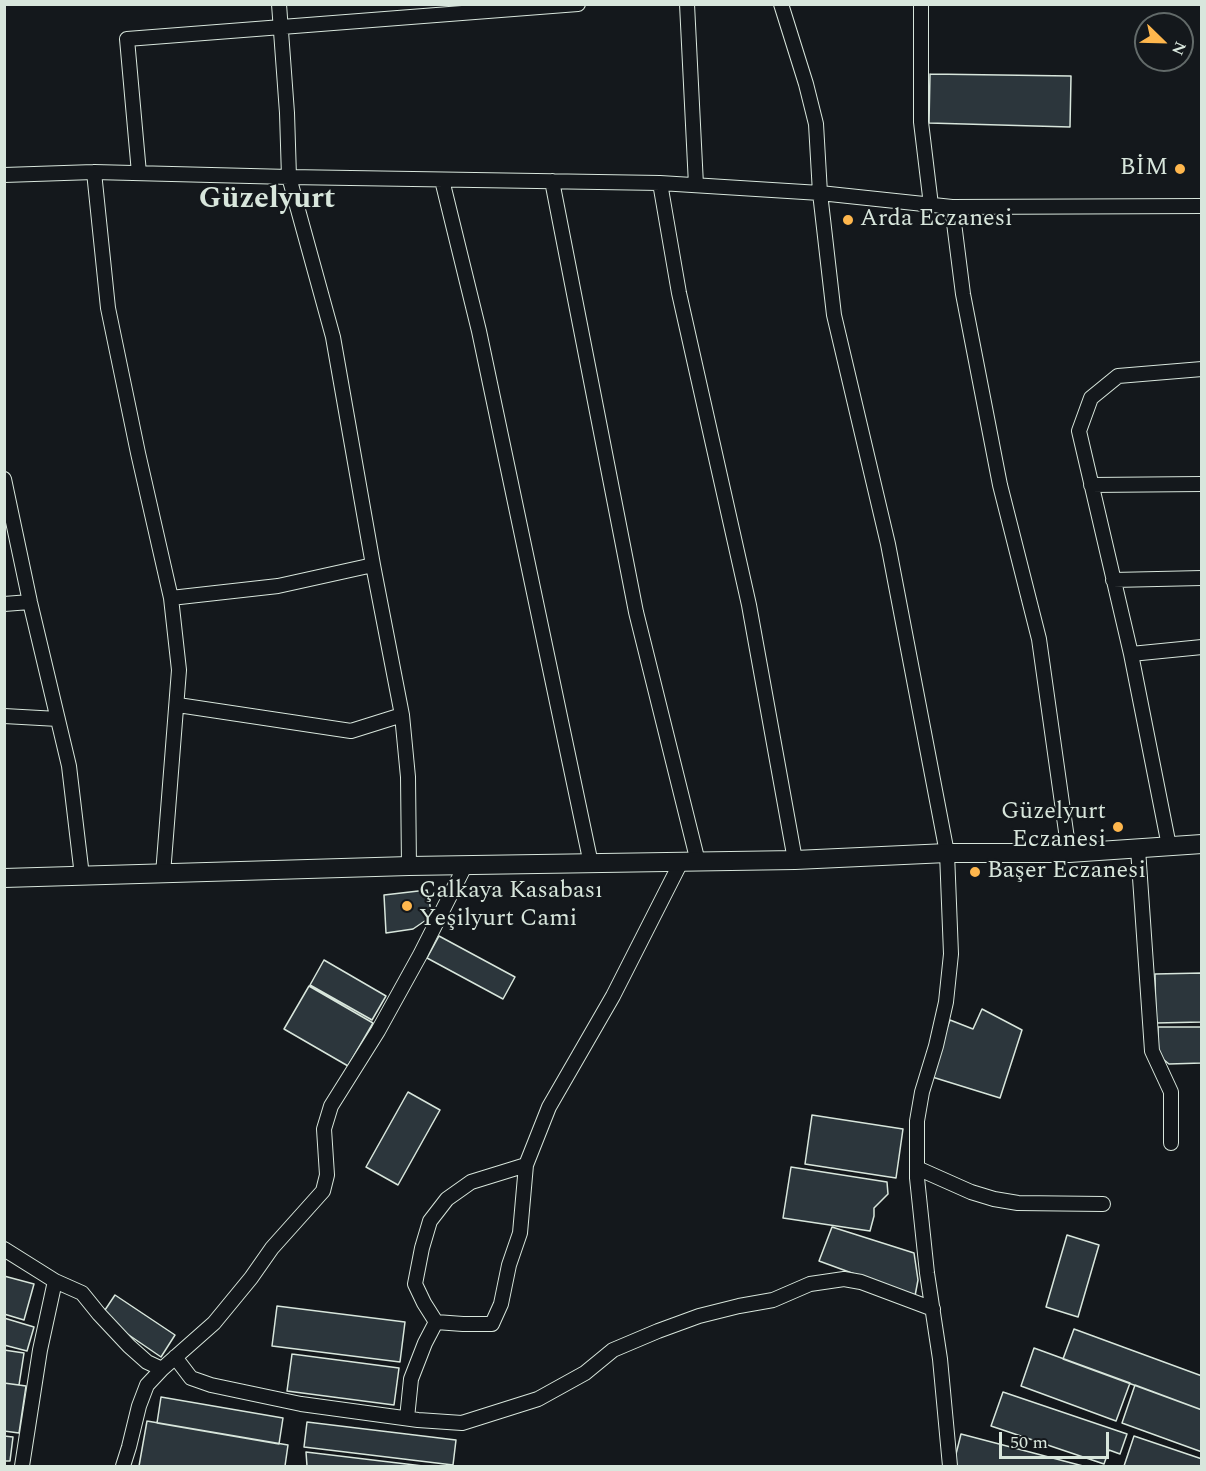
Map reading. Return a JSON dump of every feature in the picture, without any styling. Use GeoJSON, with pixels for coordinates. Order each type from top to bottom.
{"type":"FeatureCollection","features":[{"type":"Feature","properties":{"kind":"main road"},"geometry":{"type":"LineString","coordinates":[[5,878],[409,866],[795,860],[947,853],[1069,853],[1202,844]]}},
{"type":"Feature","properties":{"kind":"street"},"geometry":{"type":"LineString","coordinates":[[279,4],[289,177],[333,337],[402,715],[408,777],[409,866]]}},
{"type":"Feature","properties":{"kind":"street"},"geometry":{"type":"LineString","coordinates":[[139,173],[127,39],[579,4]]}},
{"type":"Feature","properties":{"kind":"street"},"geometry":{"type":"LineString","coordinates":[[687,4],[696,185]]}},
{"type":"Feature","properties":{"kind":"street"},"geometry":{"type":"LineString","coordinates":[[781,4],[816,124],[820,194],[834,315],[888,544],[947,853],[951,954],[946,1002],[920,1102],[917,1121],[917,1168],[927,1273],[940,1359],[950,1467]]}},
{"type":"Feature","properties":{"kind":"street"},"geometry":{"type":"LineString","coordinates":[[921,4],[921,122],[931,205]]}},
{"type":"Feature","properties":{"kind":"street"},"geometry":{"type":"LineString","coordinates":[[94,172],[108,308],[171,598],[179,670],[163,874]]}},
{"type":"Feature","properties":{"kind":"street"},"geometry":{"type":"LineString","coordinates":[[4,175],[94,172],[660,183],[820,194],[952,207],[1202,206]]}},
{"type":"Feature","properties":{"kind":"street"},"geometry":{"type":"LineString","coordinates":[[442,180],[479,331],[591,864]]}},
{"type":"Feature","properties":{"kind":"street"},"geometry":{"type":"LineString","coordinates":[[436,1322],[492,1324],[501,1304],[509,1265],[520,1233],[526,1165],[549,1107],[690,862],[636,612],[552,182]]}},
{"type":"Feature","properties":{"kind":"street"},"geometry":{"type":"LineString","coordinates":[[660,183],[679,293],[749,605],[795,860]]}},
{"type":"Feature","properties":{"kind":"street"},"geometry":{"type":"LineString","coordinates":[[952,207],[963,294],[998,474],[1039,639],[1069,853]]}},
{"type":"Feature","properties":{"kind":"street"},"geometry":{"type":"LineString","coordinates":[[1169,846],[1131,654],[1079,431],[1090,398],[1118,376],[1202,369]]}},
{"type":"Feature","properties":{"kind":"street"},"geometry":{"type":"LineString","coordinates":[[4,479],[30,602],[69,766],[82,876]]}},
{"type":"Feature","properties":{"kind":"street"},"geometry":{"type":"LineString","coordinates":[[1091,485],[1202,484]]}},
{"type":"Feature","properties":{"kind":"street"},"geometry":{"type":"LineString","coordinates":[[171,598],[278,586],[373,565]]}},
{"type":"Feature","properties":{"kind":"street"},"geometry":{"type":"LineString","coordinates":[[1113,580],[1202,578]]}},
{"type":"Feature","properties":{"kind":"street"},"geometry":{"type":"LineString","coordinates":[[4,604],[30,602]]}},
{"type":"Feature","properties":{"kind":"street"},"geometry":{"type":"LineString","coordinates":[[1131,654],[1202,647]]}},
{"type":"Feature","properties":{"kind":"street"},"geometry":{"type":"LineString","coordinates":[[177,705],[351,731],[402,715]]}},
{"type":"Feature","properties":{"kind":"street"},"geometry":{"type":"LineString","coordinates":[[4,716],[58,719]]}},
{"type":"Feature","properties":{"kind":"street"},"geometry":{"type":"LineString","coordinates":[[1138,849],[1152,1052],[1171,1092],[1172,1143]]}},
{"type":"Feature","properties":{"kind":"street"},"geometry":{"type":"LineString","coordinates":[[123,1467],[147,1385],[214,1323],[272,1248],[323,1191],[327,1175],[324,1129],[331,1106],[420,955],[465,866]]}},
{"type":"Feature","properties":{"kind":"street"},"geometry":{"type":"LineString","coordinates":[[436,1322],[415,1284],[430,1221],[447,1199],[471,1182],[526,1165]]}},
{"type":"Feature","properties":{"kind":"street"},"geometry":{"type":"LineString","coordinates":[[917,1168],[971,1192],[1006,1202],[1103,1204]]}},
{"type":"Feature","properties":{"kind":"street"},"geometry":{"type":"LineString","coordinates":[[4,1249],[55,1281],[82,1293],[129,1346],[147,1362],[162,1369]]}},
{"type":"Feature","properties":{"kind":"street"},"geometry":{"type":"LineString","coordinates":[[176,1357],[191,1378],[211,1385],[301,1404],[462,1423],[538,1399],[585,1373],[614,1350],[649,1335],[699,1316],[773,1300],[810,1284],[844,1279],[861,1282],[933,1309]]}},
{"type":"Feature","properties":{"kind":"street"},"geometry":{"type":"LineString","coordinates":[[22,1467],[40,1350],[55,1281]]}},
{"type":"Feature","properties":{"kind":"street"},"geometry":{"type":"LineString","coordinates":[[407,1418],[411,1380],[436,1322]]}},
{"type":"Feature","properties":{"kind":"building"},"geometry":{"type":"Polygon","coordinates":[[[930,74],[1071,76],[1070,127],[929,123],[930,74]]]}},
{"type":"Feature","properties":{"kind":"building","name":"Çalkaya Kasabası Yeşilyurt Cami"},"geometry":{"type":"Polygon","coordinates":[[[427,890],[432,916],[413,929],[386,933],[384,895],[427,890]]]}},
{"type":"Feature","properties":{"kind":"building"},"geometry":{"type":"Polygon","coordinates":[[[439,936],[515,977],[503,999],[427,958],[439,936]]]}},
{"type":"Feature","properties":{"kind":"building"},"geometry":{"type":"Polygon","coordinates":[[[324,960],[386,996],[372,1020],[310,985],[324,960]]]}},
{"type":"Feature","properties":{"kind":"building"},"geometry":{"type":"Polygon","coordinates":[[[1202,973],[1202,1022],[1156,1023],[1155,974],[1202,973]]]}},
{"type":"Feature","properties":{"kind":"building"},"geometry":{"type":"Polygon","coordinates":[[[309,986],[373,1023],[348,1066],[284,1029],[309,986]]]}},
{"type":"Feature","properties":{"kind":"building"},"geometry":{"type":"Polygon","coordinates":[[[982,1009],[1022,1030],[1000,1098],[929,1076],[950,1020],[973,1029],[982,1009]]]}},
{"type":"Feature","properties":{"kind":"building"},"geometry":{"type":"Polygon","coordinates":[[[1158,1027],[1202,1027],[1202,1063],[1169,1064],[1158,1055],[1158,1027]]]}},
{"type":"Feature","properties":{"kind":"building"},"geometry":{"type":"Polygon","coordinates":[[[408,1092],[440,1110],[398,1185],[366,1167],[408,1092]]]}},
{"type":"Feature","properties":{"kind":"building"},"geometry":{"type":"Polygon","coordinates":[[[812,1115],[903,1129],[896,1178],[805,1164],[812,1115]]]}},
{"type":"Feature","properties":{"kind":"building"},"geometry":{"type":"Polygon","coordinates":[[[791,1167],[887,1182],[888,1194],[874,1208],[870,1231],[783,1218],[791,1167]]]}},
{"type":"Feature","properties":{"kind":"building"},"geometry":{"type":"Polygon","coordinates":[[[832,1227],[914,1253],[918,1280],[915,1296],[819,1261],[832,1227]]]}},
{"type":"Feature","properties":{"kind":"building"},"geometry":{"type":"Polygon","coordinates":[[[1067,1235],[1099,1245],[1078,1317],[1046,1307],[1067,1235]]]}},
{"type":"Feature","properties":{"kind":"building"},"geometry":{"type":"Polygon","coordinates":[[[4,1276],[34,1284],[24,1320],[4,1314],[4,1276]]]}},
{"type":"Feature","properties":{"kind":"building"},"geometry":{"type":"Polygon","coordinates":[[[115,1295],[175,1335],[161,1357],[101,1316],[115,1295]]]}},
{"type":"Feature","properties":{"kind":"building"},"geometry":{"type":"Polygon","coordinates":[[[277,1306],[405,1322],[400,1362],[272,1346],[277,1306]]]}},
{"type":"Feature","properties":{"kind":"building"},"geometry":{"type":"Polygon","coordinates":[[[4,1318],[34,1327],[27,1351],[4,1345],[4,1318]]]}},
{"type":"Feature","properties":{"kind":"building"},"geometry":{"type":"Polygon","coordinates":[[[1074,1329],[1202,1376],[1202,1410],[1063,1359],[1074,1329]]]}},
{"type":"Feature","properties":{"kind":"building"},"geometry":{"type":"Polygon","coordinates":[[[1034,1348],[1130,1383],[1116,1421],[1021,1386],[1034,1348]]]}},
{"type":"Feature","properties":{"kind":"building"},"geometry":{"type":"Polygon","coordinates":[[[4,1350],[24,1353],[19,1385],[4,1383],[4,1350]]]}},
{"type":"Feature","properties":{"kind":"building"},"geometry":{"type":"Polygon","coordinates":[[[292,1354],[399,1368],[394,1405],[287,1391],[292,1354]]]}},
{"type":"Feature","properties":{"kind":"building"},"geometry":{"type":"Polygon","coordinates":[[[4,1383],[26,1386],[19,1433],[4,1431],[4,1383]]]}},
{"type":"Feature","properties":{"kind":"building"},"geometry":{"type":"Polygon","coordinates":[[[1135,1385],[1202,1410],[1202,1452],[1122,1423],[1135,1385]]]}},
{"type":"Feature","properties":{"kind":"building"},"geometry":{"type":"Polygon","coordinates":[[[1003,1392],[1127,1434],[1120,1454],[1109,1450],[1104,1464],[991,1426],[1003,1392]]]}},
{"type":"Feature","properties":{"kind":"building"},"geometry":{"type":"Polygon","coordinates":[[[161,1397],[283,1418],[279,1444],[157,1423],[161,1397]]]}},
{"type":"Feature","properties":{"kind":"building"},"geometry":{"type":"Polygon","coordinates":[[[147,1421],[288,1445],[285,1466],[139,1466],[147,1421]]]}},
{"type":"Feature","properties":{"kind":"building"},"geometry":{"type":"Polygon","coordinates":[[[307,1422],[456,1440],[453,1465],[304,1447],[307,1422]]]}},
{"type":"Feature","properties":{"kind":"building"},"geometry":{"type":"Polygon","coordinates":[[[961,1434],[1083,1466],[953,1466],[961,1434]]]}},
{"type":"Feature","properties":{"kind":"building"},"geometry":{"type":"Polygon","coordinates":[[[4,1436],[13,1437],[10,1461],[4,1461],[4,1436]]]}},
{"type":"Feature","properties":{"kind":"building"},"geometry":{"type":"Polygon","coordinates":[[[1134,1436],[1202,1459],[1202,1466],[1124,1466],[1134,1436]]]}},
{"type":"Feature","properties":{"kind":"building"},"geometry":{"type":"Polygon","coordinates":[[[306,1452],[423,1466],[307,1466],[306,1452]]]}},
{"type":"Feature","properties":{"kind":"place","name":"BİM"},"geometry":{"type":"Point","coordinates":[1180,169]}},
{"type":"Feature","properties":{"kind":"place","name":"Arda Eczanesi"},"geometry":{"type":"Point","coordinates":[848,220]}},
{"type":"Feature","properties":{"kind":"place","name":"Güzelyurt Eczanesi"},"geometry":{"type":"Point","coordinates":[1118,827]}},
{"type":"Feature","properties":{"kind":"place","name":"Başer Eczanesi"},"geometry":{"type":"Point","coordinates":[975,872]}},
{"type":"Feature","properties":{"kind":"place","name":"Çalkaya Kasabası Yeşilyurt Cami"},"geometry":{"type":"Point","coordinates":[407,906]}},
{"type":"Feature","properties":{"kind":"district","name":"Güzelyurt"},"geometry":{"type":"Point","coordinates":[267,201]}}]}
